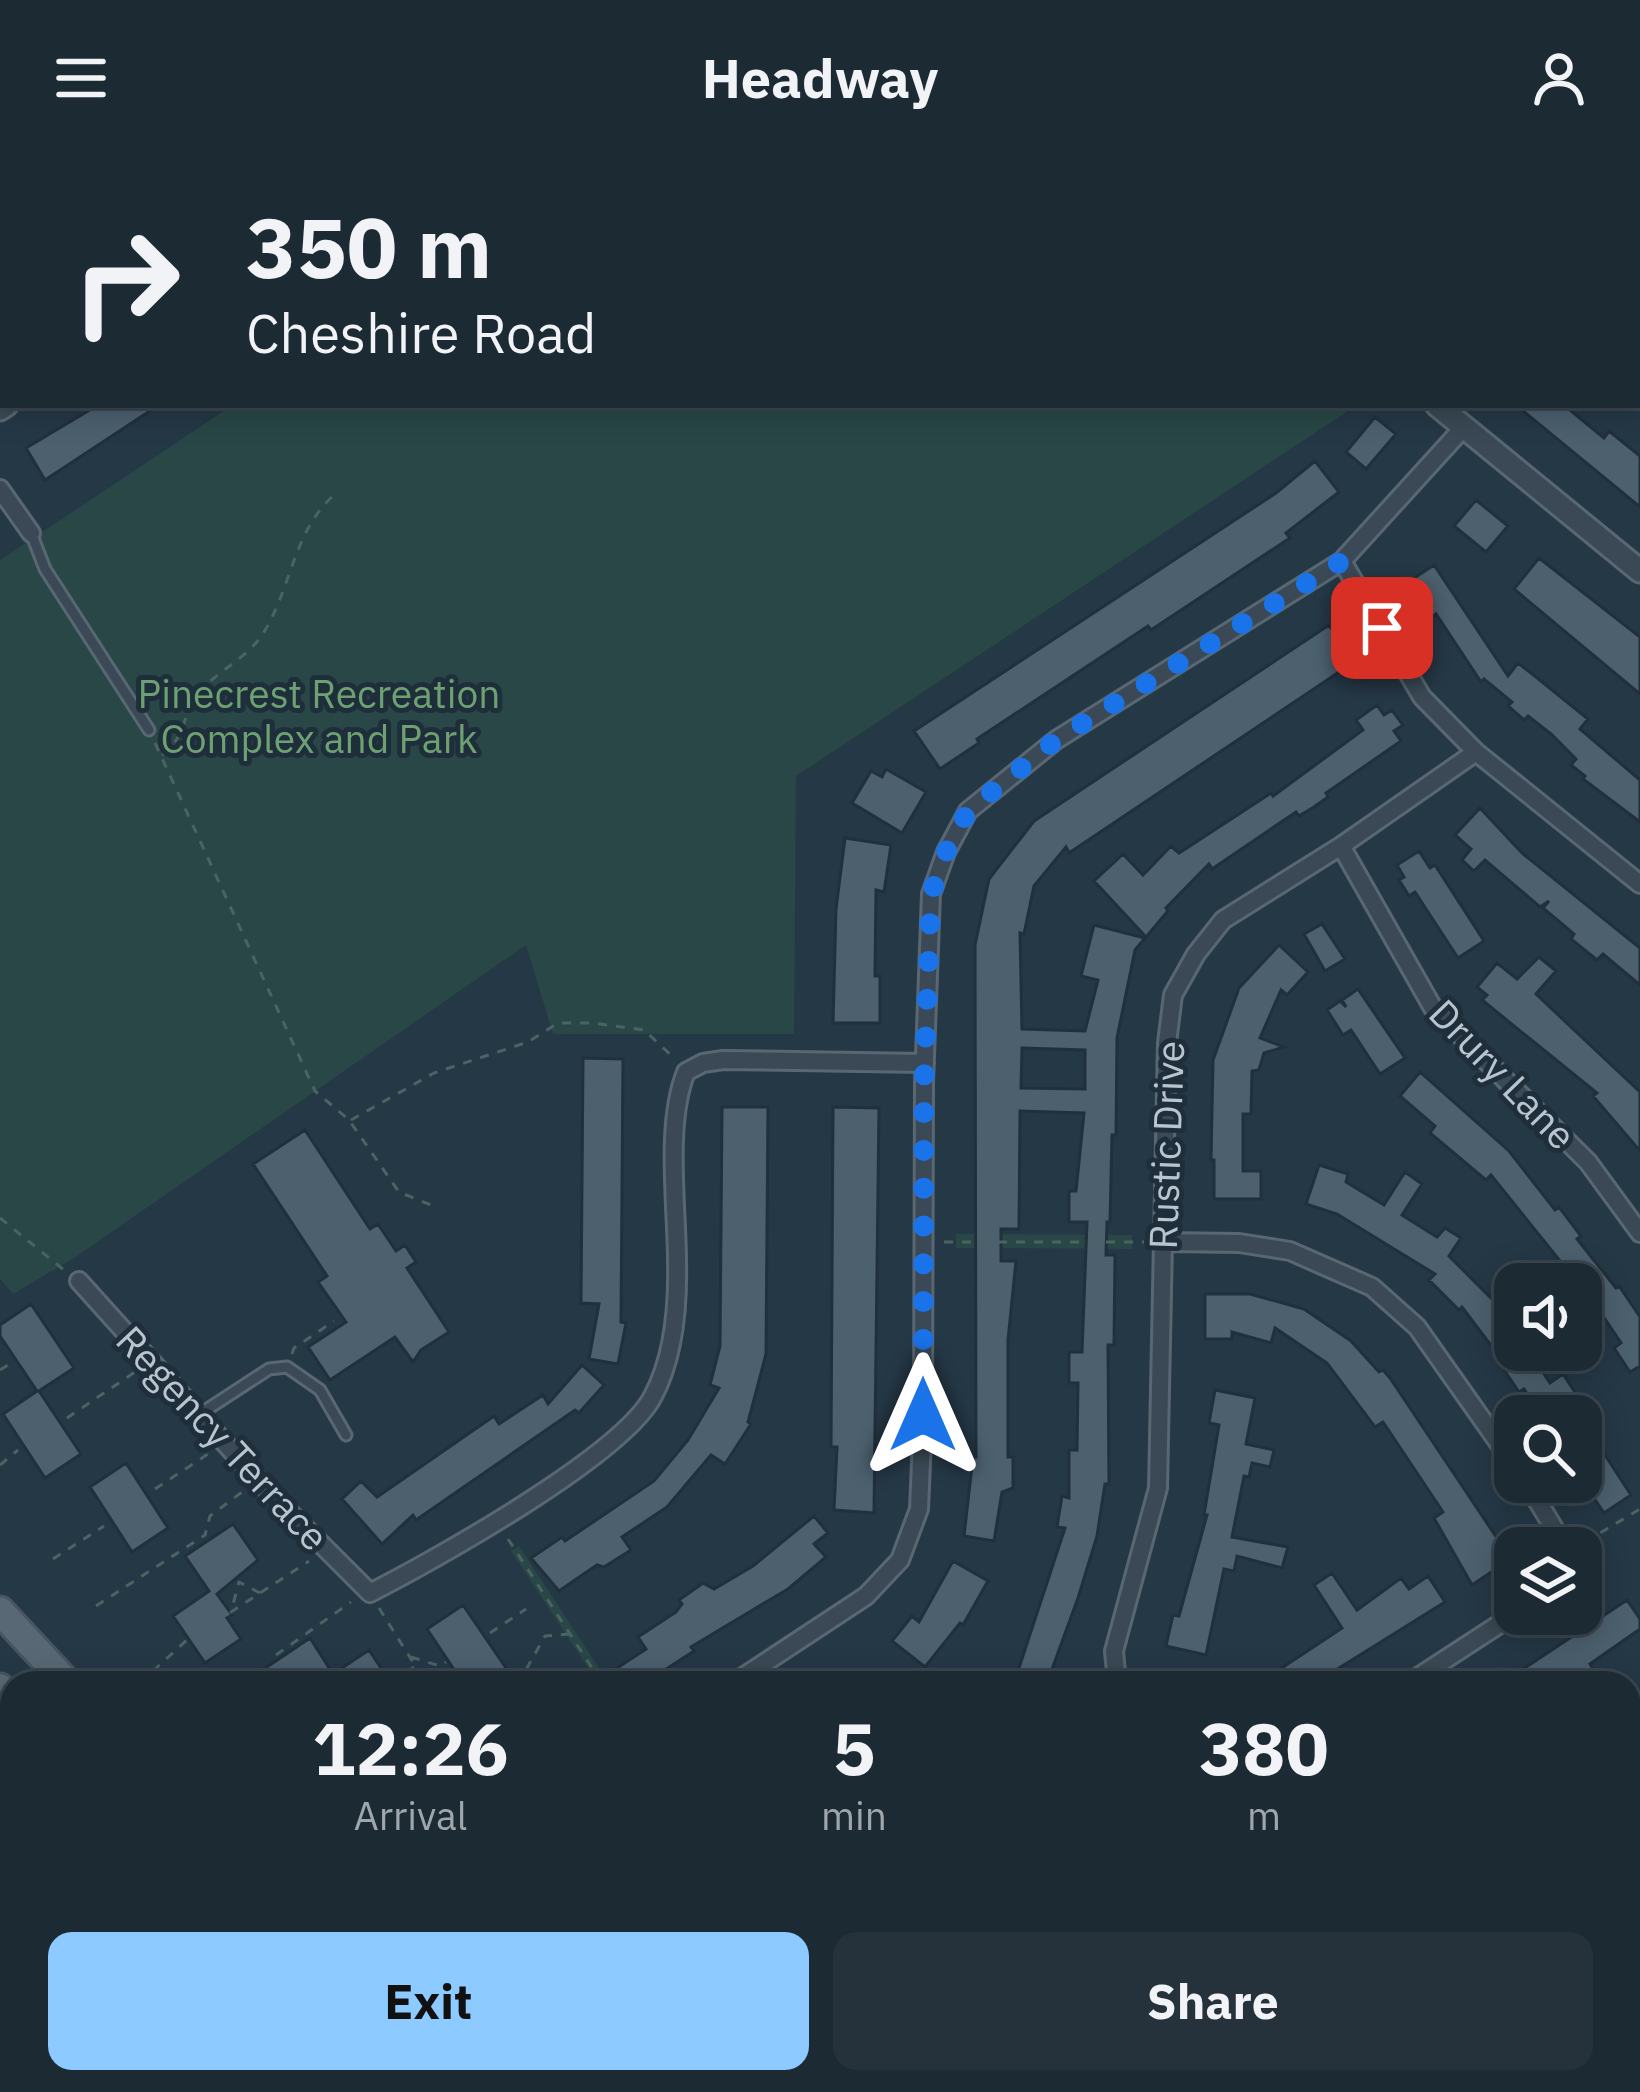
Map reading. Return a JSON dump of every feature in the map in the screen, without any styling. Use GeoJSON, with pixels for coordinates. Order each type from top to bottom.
{"type":"FeatureCollection","features":[{"type":"Feature","properties":{"kind":"main road"},"geometry":{"type":"LineString","coordinates":[[0,1612],[56,1671]]}},
{"type":"Feature","properties":{"kind":"street"},"geometry":{"type":"LineString","coordinates":[[1441,408],[1640,572]]}},
{"type":"Feature","properties":{"kind":"street"},"geometry":{"type":"LineString","coordinates":[[757,1671],[866,1596],[900,1560],[919,1509],[931,894],[968,811],[1056,740],[1342,561],[1464,427]]}},
{"type":"Feature","properties":{"kind":"street"},"geometry":{"type":"LineString","coordinates":[[0,490],[31,533]]}},
{"type":"Feature","properties":{"kind":"street"},"geometry":{"type":"LineString","coordinates":[[1342,561],[1422,697],[1476,752],[1640,884]]}},
{"type":"Feature","properties":{"kind":"street","name":"Rustic Drive"},"geometry":{"type":"LineString","coordinates":[[1116,1671],[1114,1652],[1158,1488],[1167,1043],[1173,995],[1196,953],[1222,920],[1341,846],[1476,752]]}},
{"type":"Feature","properties":{"kind":"street","name":"Drury Lane"},"geometry":{"type":"LineString","coordinates":[[1341,846],[1433,1008],[1588,1162],[1640,1233]]}},
{"type":"Feature","properties":{"kind":"street"},"geometry":{"type":"LineString","coordinates":[[495,1520],[628,1430],[653,1396],[678,1303],[676,1111],[686,1072],[723,1060],[925,1063]]}},
{"type":"Feature","properties":{"kind":"street"},"geometry":{"type":"LineString","coordinates":[[1164,1242],[1239,1243],[1290,1251],[1372,1287],[1417,1327],[1494,1436]]}},
{"type":"Feature","properties":{"kind":"street","name":"Regency Terrace"},"geometry":{"type":"LineString","coordinates":[[79,1281],[267,1490],[370,1593],[495,1520]]}},
{"type":"Feature","properties":{"kind":"street"},"geometry":{"type":"LineString","coordinates":[[1427,1671],[1494,1628]]}},
{"type":"Feature","properties":{"kind":"lane"},"geometry":{"type":"LineString","coordinates":[[31,533],[45,569],[149,730]]}},
{"type":"Feature","properties":{"kind":"lane"},"geometry":{"type":"LineString","coordinates":[[200,1414],[269,1369],[287,1367],[320,1390],[346,1435]]}},
{"type":"Feature","properties":{"kind":"path"},"geometry":{"type":"LineString","coordinates":[[161,756],[176,745],[194,700],[257,642],[311,520],[334,495]]}},
{"type":"Feature","properties":{"kind":"path"},"geometry":{"type":"LineString","coordinates":[[149,730],[315,1091],[350,1120],[399,1192],[430,1205]]}},
{"type":"Feature","properties":{"kind":"path"},"geometry":{"type":"LineString","coordinates":[[350,1120],[434,1073],[527,1042],[558,1023],[644,1030],[662,1044]]}},
{"type":"Feature","properties":{"kind":"path"},"geometry":{"type":"LineString","coordinates":[[0,1218],[79,1281]]}},
{"type":"Feature","properties":{"kind":"path"},"geometry":{"type":"LineString","coordinates":[[923,1242],[1164,1242]]}},
{"type":"Feature","properties":{"kind":"path"},"geometry":{"type":"LineString","coordinates":[[287,1367],[294,1348],[334,1322]]}},
{"type":"Feature","properties":{"kind":"path"},"geometry":{"type":"LineString","coordinates":[[0,1370],[11,1363]]}},
{"type":"Feature","properties":{"kind":"path"},"geometry":{"type":"LineString","coordinates":[[68,1418],[130,1375]]}},
{"type":"Feature","properties":{"kind":"path"},"geometry":{"type":"LineString","coordinates":[[0,1465],[18,1450]]}},
{"type":"Feature","properties":{"kind":"path"},"geometry":{"type":"LineString","coordinates":[[155,1489],[205,1456]]}},
{"type":"Feature","properties":{"kind":"path"},"geometry":{"type":"LineString","coordinates":[[95,1606],[205,1535],[210,1516],[242,1493]]}},
{"type":"Feature","properties":{"kind":"path"},"geometry":{"type":"LineString","coordinates":[[1602,1530],[1640,1509]]}},
{"type":"Feature","properties":{"kind":"path"},"geometry":{"type":"LineString","coordinates":[[495,1520],[594,1671]]}},
{"type":"Feature","properties":{"kind":"path"},"geometry":{"type":"LineString","coordinates":[[53,1559],[104,1526]]}},
{"type":"Feature","properties":{"kind":"path"},"geometry":{"type":"LineString","coordinates":[[260,1593],[238,1582],[231,1612],[303,1565]]}},
{"type":"Feature","properties":{"kind":"path"},"geometry":{"type":"LineString","coordinates":[[276,1655],[344,1607]]}},
{"type":"Feature","properties":{"kind":"path"},"geometry":{"type":"LineString","coordinates":[[490,1633],[526,1609]]}},
{"type":"Feature","properties":{"kind":"path"},"geometry":{"type":"LineString","coordinates":[[391,1626],[419,1671]]}},
{"type":"Feature","properties":{"kind":"path"},"geometry":{"type":"LineString","coordinates":[[528,1671],[544,1636],[569,1634]]}},
{"type":"Feature","properties":{"kind":"path"},"geometry":{"type":"LineString","coordinates":[[154,1671],[188,1639]]}},
{"type":"Feature","properties":{"kind":"path"},"geometry":{"type":"LineString","coordinates":[[410,1656],[440,1666]]}},
{"type":"Feature","properties":{"kind":"path"},"geometry":{"type":"LineString","coordinates":[[439,1671],[446,1662]]}},
{"type":"Feature","properties":{"kind":"path"},"geometry":{"type":"LineString","coordinates":[[408,1671],[416,1666]]}},
{"type":"Feature","properties":{"kind":"green space","name":"Pinecrest Recreation Complex and Park"},"geometry":{"type":"Polygon","coordinates":[[[228,408],[1352,408],[796,776],[794,1034],[553,1034],[526,945],[77,1256],[13,1294],[0,1279],[0,560],[228,408]]]}},
{"type":"Feature","properties":{"kind":"green space"},"geometry":{"type":"Polygon","coordinates":[[[956,1234],[1132,1235],[1132,1249],[956,1248],[956,1234]]]}},
{"type":"Feature","properties":{"kind":"green space"},"geometry":{"type":"Polygon","coordinates":[[[519,1546],[601,1671],[590,1671],[511,1551],[519,1546]]]}},
{"type":"Feature","properties":{"kind":"building"},"geometry":{"type":"Polygon","coordinates":[[[93,408],[154,408],[45,480],[26,448],[93,408]]]}},
{"type":"Feature","properties":{"kind":"building"},"geometry":{"type":"Polygon","coordinates":[[[1520,408],[1568,408],[1604,438],[1609,431],[1640,456],[1640,507],[1520,408]]]}},
{"type":"Feature","properties":{"kind":"building"},"geometry":{"type":"Polygon","coordinates":[[[1375,417],[1396,434],[1366,469],[1346,452],[1375,417]]]}},
{"type":"Feature","properties":{"kind":"building"},"geometry":{"type":"Polygon","coordinates":[[[1315,461],[1339,492],[1286,533],[1290,538],[1151,630],[1148,626],[977,739],[979,743],[940,769],[914,731],[1276,493],[1315,461]]]}},
{"type":"Feature","properties":{"kind":"building"},"geometry":{"type":"Polygon","coordinates":[[[1476,500],[1508,526],[1486,552],[1454,526],[1476,500]]]}},
{"type":"Feature","properties":{"kind":"building"},"geometry":{"type":"Polygon","coordinates":[[[1539,558],[1640,637],[1640,694],[1514,589],[1539,558]]]}},
{"type":"Feature","properties":{"kind":"building"},"geometry":{"type":"Polygon","coordinates":[[[1434,565],[1508,676],[1518,663],[1536,677],[1588,719],[1580,729],[1640,780],[1640,822],[1583,779],[1571,765],[1576,759],[1551,734],[1528,716],[1524,720],[1508,706],[1512,702],[1484,679],[1481,682],[1436,614],[1428,620],[1405,584],[1434,565]]]}},
{"type":"Feature","properties":{"kind":"building"},"geometry":{"type":"Polygon","coordinates":[[[1329,625],[1354,662],[1069,853],[1066,847],[1034,886],[1024,934],[1020,933],[1022,1029],[1085,1031],[1098,980],[1081,976],[1094,925],[1145,938],[1135,950],[1117,1038],[1116,1135],[1112,1135],[1106,1255],[1115,1255],[1114,1345],[1108,1345],[1109,1484],[1105,1484],[1097,1536],[1078,1598],[1051,1671],[1018,1671],[1065,1528],[1057,1527],[1062,1496],[1069,1498],[1069,1450],[1077,1450],[1078,1383],[1069,1383],[1069,1352],[1082,1352],[1087,1222],[1069,1222],[1069,1191],[1076,1191],[1084,1113],[1020,1111],[1019,1229],[1001,1229],[1001,1261],[1016,1261],[1008,1340],[1008,1457],[1013,1457],[1013,1488],[1002,1492],[994,1541],[964,1536],[976,1457],[975,945],[989,879],[1034,821],[1329,625]],[[1022,1048],[1021,1088],[1085,1089],[1085,1050],[1022,1048]]]}},
{"type":"Feature","properties":{"kind":"building"},"geometry":{"type":"Polygon","coordinates":[[[1377,705],[1384,715],[1392,710],[1403,725],[1394,731],[1401,741],[1326,793],[1328,797],[1314,807],[1299,816],[1296,812],[1212,869],[1209,864],[1166,908],[1146,937],[1094,881],[1123,854],[1143,875],[1171,846],[1179,853],[1271,793],[1273,796],[1363,730],[1356,720],[1377,705]]]}},
{"type":"Feature","properties":{"kind":"building"},"geometry":{"type":"Polygon","coordinates":[[[886,769],[926,792],[902,833],[852,803],[871,771],[882,777],[886,769]]]}},
{"type":"Feature","properties":{"kind":"building"},"geometry":{"type":"Polygon","coordinates":[[[1480,808],[1522,853],[1640,948],[1640,985],[1603,954],[1597,960],[1571,939],[1574,934],[1543,908],[1549,901],[1540,907],[1485,860],[1474,871],[1462,860],[1471,849],[1455,835],[1480,808]]]}},
{"type":"Feature","properties":{"kind":"building"},"geometry":{"type":"Polygon","coordinates":[[[845,838],[891,845],[884,892],[876,890],[880,1023],[833,1023],[836,909],[845,838]]]}},
{"type":"Feature","properties":{"kind":"building"},"geometry":{"type":"Polygon","coordinates":[[[1419,851],[1430,868],[1435,865],[1484,941],[1458,958],[1415,892],[1409,896],[1399,880],[1404,877],[1397,865],[1419,851]]]}},
{"type":"Feature","properties":{"kind":"building"},"geometry":{"type":"Polygon","coordinates":[[[1322,924],[1345,959],[1325,971],[1304,934],[1322,924]]]}},
{"type":"Feature","properties":{"kind":"building"},"geometry":{"type":"Polygon","coordinates":[[[1279,945],[1308,972],[1287,995],[1281,990],[1260,1038],[1284,1047],[1264,1053],[1259,1070],[1252,1071],[1251,1114],[1243,1114],[1243,1171],[1261,1171],[1261,1199],[1214,1199],[1213,1060],[1239,988],[1279,945]]]}},
{"type":"Feature","properties":{"kind":"building"},"geometry":{"type":"Polygon","coordinates":[[[1539,957],[1556,971],[1536,994],[1640,1092],[1640,1151],[1593,1096],[1597,1093],[1482,1000],[1487,995],[1477,987],[1497,963],[1517,979],[1539,957]]]}},
{"type":"Feature","properties":{"kind":"building"},"geometry":{"type":"Polygon","coordinates":[[[1358,989],[1405,1058],[1380,1074],[1351,1030],[1343,1035],[1327,1010],[1340,1001],[1346,1007],[1342,1000],[1358,989]]]}},
{"type":"Feature","properties":{"kind":"building"},"geometry":{"type":"Polygon","coordinates":[[[583,1058],[623,1059],[621,1322],[626,1323],[618,1364],[589,1359],[599,1304],[581,1303],[583,1058]]]}},
{"type":"Feature","properties":{"kind":"building"},"geometry":{"type":"Polygon","coordinates":[[[1420,1072],[1509,1151],[1555,1210],[1559,1207],[1596,1263],[1562,1263],[1491,1175],[1486,1180],[1430,1133],[1435,1126],[1400,1096],[1420,1072]]]}},
{"type":"Feature","properties":{"kind":"building"},"geometry":{"type":"Polygon","coordinates":[[[722,1107],[768,1107],[766,1354],[751,1424],[725,1464],[711,1455],[667,1507],[622,1537],[631,1550],[604,1567],[597,1565],[559,1591],[531,1558],[562,1537],[565,1541],[654,1481],[688,1440],[719,1388],[710,1385],[720,1346],[722,1107]]]}},
{"type":"Feature","properties":{"kind":"building"},"geometry":{"type":"Polygon","coordinates":[[[833,1107],[879,1108],[874,1513],[834,1510],[833,1107]]]}},
{"type":"Feature","properties":{"kind":"building"},"geometry":{"type":"Polygon","coordinates":[[[305,1130],[370,1229],[378,1224],[396,1251],[405,1245],[416,1262],[407,1268],[449,1332],[421,1350],[413,1362],[395,1337],[330,1380],[308,1347],[346,1322],[318,1282],[327,1276],[253,1164],[305,1130]]]}},
{"type":"Feature","properties":{"kind":"building"},"geometry":{"type":"Polygon","coordinates":[[[1319,1165],[1348,1174],[1346,1182],[1384,1205],[1405,1172],[1422,1184],[1402,1215],[1437,1237],[1445,1228],[1461,1238],[1449,1256],[1494,1296],[1494,1349],[1462,1307],[1459,1310],[1429,1280],[1435,1274],[1337,1214],[1306,1204],[1319,1165]]]}},
{"type":"Feature","properties":{"kind":"building"},"geometry":{"type":"Polygon","coordinates":[[[1602,1270],[1640,1317],[1640,1366],[1630,1372],[1614,1348],[1621,1343],[1602,1315],[1602,1270]]]}},
{"type":"Feature","properties":{"kind":"building"},"geometry":{"type":"Polygon","coordinates":[[[1205,1294],[1250,1294],[1304,1309],[1351,1341],[1390,1378],[1494,1534],[1494,1570],[1472,1585],[1434,1518],[1443,1512],[1383,1422],[1375,1427],[1327,1363],[1275,1328],[1271,1343],[1232,1332],[1232,1339],[1205,1339],[1205,1294]]]}},
{"type":"Feature","properties":{"kind":"building"},"geometry":{"type":"Polygon","coordinates":[[[31,1304],[74,1368],[39,1391],[81,1454],[45,1478],[3,1414],[37,1391],[0,1336],[0,1325],[31,1304]]]}},
{"type":"Feature","properties":{"kind":"building"},"geometry":{"type":"Polygon","coordinates":[[[582,1365],[604,1385],[579,1413],[575,1410],[416,1520],[413,1515],[382,1544],[342,1499],[361,1481],[377,1497],[494,1416],[499,1424],[543,1395],[548,1404],[582,1365]]]}},
{"type":"Feature","properties":{"kind":"building"},"geometry":{"type":"Polygon","coordinates":[[[1505,1371],[1542,1371],[1550,1383],[1563,1374],[1577,1395],[1528,1395],[1524,1389],[1519,1392],[1505,1371]]]}},
{"type":"Feature","properties":{"kind":"building"},"geometry":{"type":"Polygon","coordinates":[[[1215,1390],[1255,1398],[1246,1444],[1274,1450],[1270,1467],[1252,1463],[1249,1477],[1244,1476],[1232,1537],[1288,1547],[1282,1568],[1237,1556],[1234,1571],[1224,1569],[1206,1655],[1166,1646],[1207,1515],[1219,1425],[1209,1423],[1215,1390]]]}},
{"type":"Feature","properties":{"kind":"building"},"geometry":{"type":"Polygon","coordinates":[[[1602,1450],[1631,1495],[1604,1513],[1597,1503],[1602,1503],[1602,1450]]]}},
{"type":"Feature","properties":{"kind":"building"},"geometry":{"type":"Polygon","coordinates":[[[126,1463],[168,1528],[132,1552],[90,1487],[126,1463]]]}},
{"type":"Feature","properties":{"kind":"building"},"geometry":{"type":"Polygon","coordinates":[[[814,1516],[828,1533],[814,1544],[826,1557],[788,1589],[691,1647],[694,1651],[663,1671],[612,1671],[646,1649],[638,1637],[676,1612],[682,1604],[679,1600],[703,1583],[714,1589],[753,1566],[814,1516]]]}},
{"type":"Feature","properties":{"kind":"building"},"geometry":{"type":"Polygon","coordinates":[[[233,1524],[258,1560],[217,1594],[241,1639],[205,1663],[173,1616],[209,1591],[185,1556],[233,1524]]]}},
{"type":"Feature","properties":{"kind":"building"},"geometry":{"type":"Polygon","coordinates":[[[953,1561],[988,1581],[963,1625],[925,1667],[892,1641],[912,1616],[919,1622],[953,1561]]]}},
{"type":"Feature","properties":{"kind":"building"},"geometry":{"type":"Polygon","coordinates":[[[1332,1573],[1357,1610],[1401,1578],[1409,1589],[1428,1576],[1445,1602],[1334,1671],[1277,1671],[1342,1628],[1314,1585],[1332,1573]]]}},
{"type":"Feature","properties":{"kind":"building"},"geometry":{"type":"Polygon","coordinates":[[[1627,1600],[1640,1619],[1640,1629],[1590,1664],[1594,1671],[1520,1671],[1574,1635],[1602,1635],[1602,1617],[1627,1600]]]}},
{"type":"Feature","properties":{"kind":"building"},"geometry":{"type":"Polygon","coordinates":[[[463,1605],[506,1668],[455,1671],[427,1629],[463,1605]]]}},
{"type":"Feature","properties":{"kind":"building"},"geometry":{"type":"Polygon","coordinates":[[[310,1638],[331,1671],[261,1671],[310,1638]]]}},
{"type":"Feature","properties":{"kind":"building"},"geometry":{"type":"Polygon","coordinates":[[[369,1650],[383,1671],[338,1671],[369,1650]]]}},
{"type":"Feature","properties":{"kind":"route"},"geometry":{"type":"LineString","coordinates":[[923,1415],[924,1083],[931,894],[968,811],[1056,740],[1342,561],[1382,628]]}}]}
